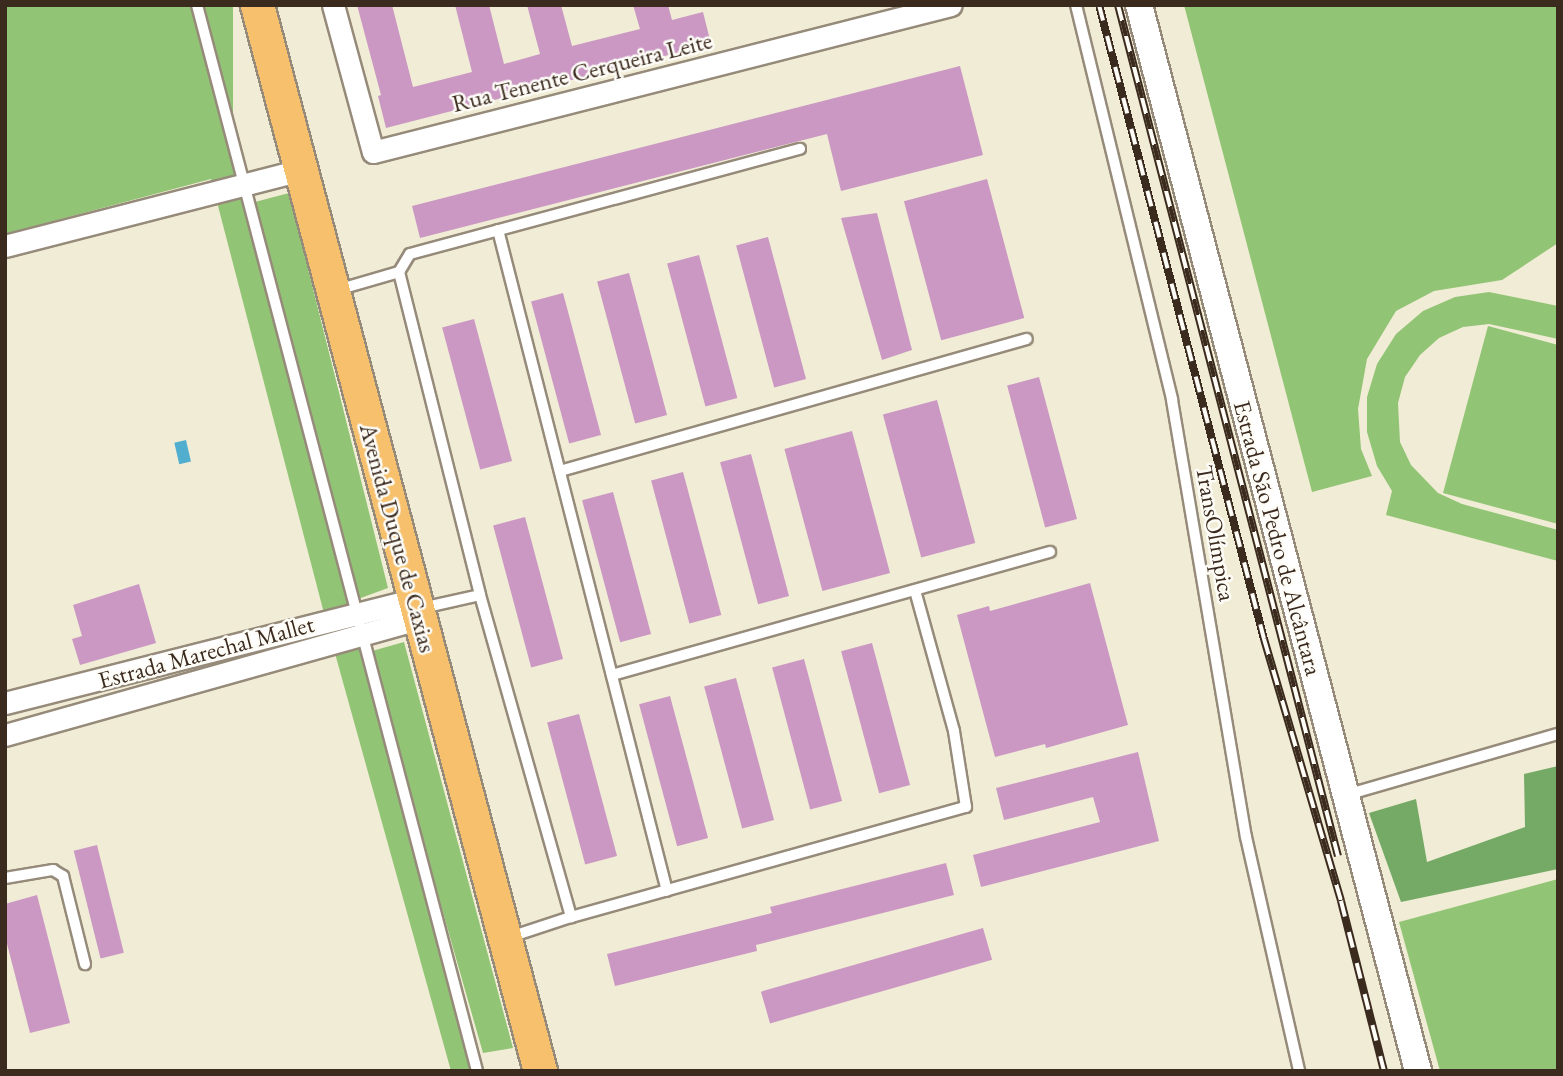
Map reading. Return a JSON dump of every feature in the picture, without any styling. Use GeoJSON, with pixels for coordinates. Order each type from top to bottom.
{"type":"FeatureCollection","features":[{"type":"Feature","properties":{"kind":"main road","name":"Avenida Duque de Caxias"},"geometry":{"type":"LineString","coordinates":[[257,5],[505,939],[535,1070]]}},
{"type":"Feature","properties":{"kind":"street","name":"Rua Tenente Cerqueira Leite"},"geometry":{"type":"LineString","coordinates":[[333,5],[373,152],[951,5]]}},
{"type":"Feature","properties":{"kind":"street","name":"Estrada São Pedro de Alcântara"},"geometry":{"type":"LineString","coordinates":[[1139,5],[1418,1071]]}},
{"type":"Feature","properties":{"kind":"street"},"geometry":{"type":"LineString","coordinates":[[5,246],[300,170]]}},
{"type":"Feature","properties":{"kind":"street","name":"Estrada Marechal Mallet"},"geometry":{"type":"LineString","coordinates":[[5,703],[359,613],[417,609]]}},
{"type":"Feature","properties":{"kind":"street","name":"Estrada Marechal Mallet"},"geometry":{"type":"LineString","coordinates":[[5,735],[364,635],[417,609]]}},
{"type":"Feature","properties":{"kind":"street"},"geometry":{"type":"LineString","coordinates":[[132,670],[138,697]]}},
{"type":"Feature","properties":{"kind":"lane"},"geometry":{"type":"LineString","coordinates":[[197,5],[478,1071]]}},
{"type":"Feature","properties":{"kind":"lane","name":"TransOlímpica"},"geometry":{"type":"LineString","coordinates":[[1076,5],[1172,400],[1246,837],[1299,1071]]}},
{"type":"Feature","properties":{"kind":"lane"},"geometry":{"type":"LineString","coordinates":[[571,917],[480,595],[400,272],[410,254],[800,149]]}},
{"type":"Feature","properties":{"kind":"lane"},"geometry":{"type":"LineString","coordinates":[[498,230],[667,891]]}},
{"type":"Feature","properties":{"kind":"lane"},"geometry":{"type":"LineString","coordinates":[[333,291],[400,272]]}},
{"type":"Feature","properties":{"kind":"lane"},"geometry":{"type":"LineString","coordinates":[[560,471],[1027,339]]}},
{"type":"Feature","properties":{"kind":"lane"},"geometry":{"type":"LineString","coordinates":[[612,675],[1050,552]]}},
{"type":"Feature","properties":{"kind":"lane"},"geometry":{"type":"LineString","coordinates":[[505,939],[571,917],[966,807],[954,731],[915,590]]}},
{"type":"Feature","properties":{"kind":"lane"},"geometry":{"type":"LineString","coordinates":[[417,609],[480,595]]}},
{"type":"Feature","properties":{"kind":"lane"},"geometry":{"type":"LineString","coordinates":[[1346,795],[1558,734]]}},
{"type":"Feature","properties":{"kind":"lane"},"geometry":{"type":"LineString","coordinates":[[5,878],[53,870],[63,876],[85,964]]}},
{"type":"Feature","properties":{"kind":"green space"},"geometry":{"type":"Polygon","coordinates":[[[5,5],[198,5],[251,203],[289,193],[388,588],[358,599],[372,651],[404,642],[513,1048],[483,1053],[407,786],[478,1071],[451,1071],[326,621],[211,179],[5,234],[5,5]]]}},
{"type":"Feature","properties":{"kind":"green space"},"geometry":{"type":"Polygon","coordinates":[[[201,5],[233,5],[233,178],[201,178],[201,5]]]}},
{"type":"Feature","properties":{"kind":"green space"},"geometry":{"type":"Polygon","coordinates":[[[1184,5],[1558,5],[1558,243],[1502,280],[1434,291],[1396,311],[1367,359],[1358,409],[1361,449],[1372,476],[1312,492],[1184,5]]]}},
{"type":"Feature","properties":{"kind":"green space"},"geometry":{"type":"Polygon","coordinates":[[[1489,292],[1558,306],[1558,339],[1489,324],[1463,327],[1439,338],[1420,355],[1405,377],[1398,403],[1400,442],[1411,465],[1438,493],[1462,504],[1558,530],[1558,561],[1386,515],[1392,491],[1377,466],[1367,432],[1367,397],[1377,364],[1396,334],[1423,311],[1455,297],[1489,292]]]}},
{"type":"Feature","properties":{"kind":"green space"},"geometry":{"type":"Polygon","coordinates":[[[1488,326],[1558,345],[1558,524],[1443,493],[1488,326]]]}},
{"type":"Feature","properties":{"kind":"green space"},"geometry":{"type":"Polygon","coordinates":[[[1558,766],[1558,869],[1401,902],[1369,813],[1416,799],[1427,862],[1525,827],[1524,774],[1558,766]]]}},
{"type":"Feature","properties":{"kind":"green space"},"geometry":{"type":"Polygon","coordinates":[[[1558,879],[1558,1071],[1440,1071],[1399,922],[1558,879]]]}},
{"type":"Feature","properties":{"kind":"water"},"geometry":{"type":"Polygon","coordinates":[[[186,440],[191,461],[179,464],[174,443],[186,440]]]}},
{"type":"Feature","properties":{"kind":"building"},"geometry":{"type":"Polygon","coordinates":[[[357,5],[392,5],[413,87],[472,72],[455,5],[489,5],[504,64],[540,54],[527,5],[561,5],[572,46],[640,29],[633,5],[668,5],[672,20],[703,12],[711,44],[386,128],[378,96],[381,95],[357,5]]]}},
{"type":"Feature","properties":{"kind":"building"},"geometry":{"type":"Polygon","coordinates":[[[960,66],[983,155],[841,191],[827,134],[420,238],[412,206],[960,66]]]}},
{"type":"Feature","properties":{"kind":"building"},"geometry":{"type":"Polygon","coordinates":[[[987,179],[1024,318],[941,340],[904,201],[987,179]]]}},
{"type":"Feature","properties":{"kind":"building"},"geometry":{"type":"Polygon","coordinates":[[[877,213],[912,350],[882,360],[841,218],[877,213]]]}},
{"type":"Feature","properties":{"kind":"building"},"geometry":{"type":"Polygon","coordinates":[[[768,237],[806,379],[774,388],[736,246],[768,237]]]}},
{"type":"Feature","properties":{"kind":"building"},"geometry":{"type":"Polygon","coordinates":[[[699,255],[737,398],[705,406],[667,264],[699,255]]]}},
{"type":"Feature","properties":{"kind":"building"},"geometry":{"type":"Polygon","coordinates":[[[629,273],[667,415],[635,424],[597,282],[629,273]]]}},
{"type":"Feature","properties":{"kind":"building"},"geometry":{"type":"Polygon","coordinates":[[[563,293],[601,435],[569,444],[531,302],[563,293]]]}},
{"type":"Feature","properties":{"kind":"building"},"geometry":{"type":"Polygon","coordinates":[[[474,319],[512,461],[480,470],[442,328],[474,319]]]}},
{"type":"Feature","properties":{"kind":"building"},"geometry":{"type":"Polygon","coordinates":[[[1039,377],[1077,519],[1045,528],[1007,386],[1039,377]]]}},
{"type":"Feature","properties":{"kind":"building"},"geometry":{"type":"Polygon","coordinates":[[[937,400],[975,543],[921,557],[883,414],[937,400]]]}},
{"type":"Feature","properties":{"kind":"building"},"geometry":{"type":"Polygon","coordinates":[[[852,431],[890,573],[822,591],[784,449],[852,431]]]}},
{"type":"Feature","properties":{"kind":"building"},"geometry":{"type":"Polygon","coordinates":[[[751,454],[789,596],[758,604],[720,462],[751,454]]]}},
{"type":"Feature","properties":{"kind":"building"},"geometry":{"type":"Polygon","coordinates":[[[683,472],[721,615],[689,623],[651,481],[683,472]]]}},
{"type":"Feature","properties":{"kind":"building"},"geometry":{"type":"Polygon","coordinates":[[[613,492],[651,634],[620,642],[582,500],[613,492]]]}},
{"type":"Feature","properties":{"kind":"building"},"geometry":{"type":"Polygon","coordinates":[[[525,517],[563,659],[531,668],[493,526],[525,517]]]}},
{"type":"Feature","properties":{"kind":"building"},"geometry":{"type":"Polygon","coordinates":[[[1090,583],[1128,725],[1046,748],[1045,744],[995,757],[957,615],[989,606],[990,611],[1090,583]]]}},
{"type":"Feature","properties":{"kind":"building"},"geometry":{"type":"Polygon","coordinates":[[[139,584],[156,643],[80,665],[72,639],[82,636],[73,605],[139,584]]]}},
{"type":"Feature","properties":{"kind":"building"},"geometry":{"type":"Polygon","coordinates":[[[872,643],[910,785],[879,793],[841,651],[872,643]]]}},
{"type":"Feature","properties":{"kind":"building"},"geometry":{"type":"Polygon","coordinates":[[[804,659],[842,801],[810,810],[772,668],[804,659]]]}},
{"type":"Feature","properties":{"kind":"building"},"geometry":{"type":"Polygon","coordinates":[[[736,678],[774,820],[742,829],[704,687],[736,678]]]}},
{"type":"Feature","properties":{"kind":"building"},"geometry":{"type":"Polygon","coordinates":[[[670,696],[708,838],[677,846],[639,704],[670,696]]]}},
{"type":"Feature","properties":{"kind":"building"},"geometry":{"type":"Polygon","coordinates":[[[579,714],[617,856],[585,865],[547,723],[579,714]]]}},
{"type":"Feature","properties":{"kind":"building"},"geometry":{"type":"Polygon","coordinates":[[[1138,752],[1159,841],[981,887],[973,855],[1100,822],[1093,797],[1004,820],[996,788],[1138,752]]]}},
{"type":"Feature","properties":{"kind":"building"},"geometry":{"type":"Polygon","coordinates":[[[97,845],[124,953],[101,959],[74,851],[97,845]]]}},
{"type":"Feature","properties":{"kind":"building"},"geometry":{"type":"Polygon","coordinates":[[[946,863],[954,895],[756,945],[757,951],[615,986],[607,954],[772,913],[770,907],[946,863]]]}},
{"type":"Feature","properties":{"kind":"building"},"geometry":{"type":"Polygon","coordinates":[[[37,895],[70,1023],[30,1033],[5,936],[5,904],[37,895]]]}},
{"type":"Feature","properties":{"kind":"building"},"geometry":{"type":"Polygon","coordinates":[[[983,928],[992,960],[770,1023],[761,992],[983,928]]]}},
{"type":"Feature","properties":{"kind":"railway"},"geometry":{"type":"LineString","coordinates":[[1099,5],[1264,639],[1341,901],[1384,1071]]}},
{"type":"Feature","properties":{"kind":"railway"},"geometry":{"type":"LineString","coordinates":[[1118,5],[1338,856]]}}]}
